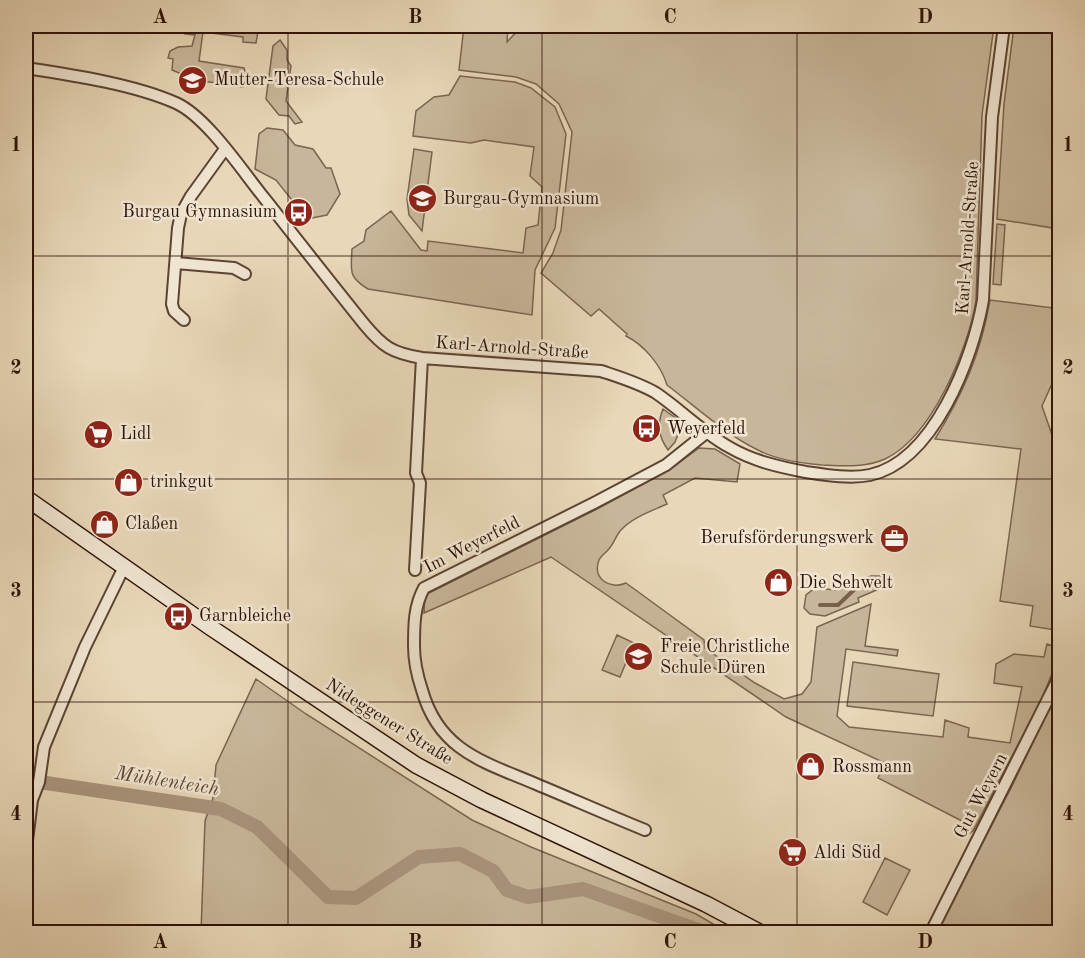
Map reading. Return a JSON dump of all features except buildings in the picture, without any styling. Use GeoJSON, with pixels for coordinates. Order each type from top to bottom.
{"type":"FeatureCollection","features":[{"type":"Feature","properties":{"kind":"main road","name":"Nideggener Straße"},"geometry":{"type":"LineString","coordinates":[[26,498],[248,653],[416,765],[482,800],[706,904],[759,933]]}},
{"type":"Feature","properties":{"kind":"street","name":"Karl-Arnold-Straße"},"geometry":{"type":"LineString","coordinates":[[26,68],[111,83],[177,104],[199,120],[225,149],[378,341],[387,349],[400,354],[422,357],[601,371],[655,393],[706,433],[752,459],[778,467],[849,476],[869,475],[892,467],[924,438],[949,402],[967,361],[980,321],[983,300],[992,117],[1004,26]]}},
{"type":"Feature","properties":{"kind":"street"},"geometry":{"type":"LineString","coordinates":[[184,320],[174,311],[172,304],[181,214],[191,196],[225,149]]}},
{"type":"Feature","properties":{"kind":"street"},"geometry":{"type":"LineString","coordinates":[[176,263],[234,268],[245,274]]}},
{"type":"Feature","properties":{"kind":"street","name":"Karl-Arnold-Straße"},"geometry":{"type":"LineString","coordinates":[[415,570],[420,487],[416,473],[422,357]]}},
{"type":"Feature","properties":{"kind":"street","name":"Im Weyerfeld"},"geometry":{"type":"LineString","coordinates":[[645,830],[478,760],[447,738],[433,720],[425,704],[414,662],[416,612],[419,597],[424,588],[666,465],[706,433]]}},
{"type":"Feature","properties":{"kind":"street"},"geometry":{"type":"LineString","coordinates":[[26,849],[32,800],[40,773],[44,747],[56,713],[124,567]]}},
{"type":"Feature","properties":{"kind":"street","name":"Gut Weyern"},"geometry":{"type":"LineString","coordinates":[[931,933],[1059,675]]}},
{"type":"Feature","properties":{"kind":"shaded area"},"geometry":{"type":"Polygon","coordinates":[[[179,26],[259,26],[256,43],[243,42],[243,37],[203,32],[199,61],[244,68],[248,80],[243,87],[196,80],[172,70],[173,59],[168,58],[170,51],[178,47],[192,46],[195,35],[185,34],[179,26]]]}},
{"type":"Feature","properties":{"kind":"shaded area"},"geometry":{"type":"Polygon","coordinates":[[[464,26],[508,26],[507,42],[522,26],[994,26],[982,115],[976,301],[972,321],[956,366],[945,390],[918,432],[902,448],[885,459],[862,465],[838,466],[805,463],[764,453],[721,428],[667,385],[661,370],[651,356],[626,336],[627,334],[599,309],[591,316],[541,273],[553,253],[561,230],[572,132],[559,104],[536,84],[516,77],[459,70],[464,26]]]}},
{"type":"Feature","properties":{"kind":"shaded area"},"geometry":{"type":"Polygon","coordinates":[[[1014,26],[1059,26],[1059,229],[997,219],[1004,104],[1014,26]]]}},
{"type":"Feature","properties":{"kind":"shaded area"},"geometry":{"type":"Polygon","coordinates":[[[280,40],[287,50],[287,60],[291,66],[286,101],[302,122],[295,124],[289,116],[279,115],[266,99],[273,46],[280,40]]]}},
{"type":"Feature","properties":{"kind":"shaded area"},"geometry":{"type":"Polygon","coordinates":[[[460,76],[515,82],[531,88],[555,107],[566,134],[555,228],[535,270],[532,315],[368,289],[357,281],[352,273],[352,249],[364,241],[366,230],[391,211],[421,250],[427,251],[428,241],[523,253],[526,228],[538,225],[542,187],[530,176],[534,147],[484,140],[471,143],[413,136],[416,111],[434,97],[449,95],[460,76]]]}},
{"type":"Feature","properties":{"kind":"shaded area"},"geometry":{"type":"Polygon","coordinates":[[[267,128],[283,130],[295,145],[313,149],[326,168],[331,168],[340,194],[327,215],[307,219],[276,180],[255,169],[259,134],[267,128]]]}},
{"type":"Feature","properties":{"kind":"shaded area"},"geometry":{"type":"Polygon","coordinates":[[[414,149],[432,152],[422,231],[409,215],[407,199],[414,149]]]}},
{"type":"Feature","properties":{"kind":"shaded area"},"geometry":{"type":"Polygon","coordinates":[[[997,224],[1005,225],[1001,285],[993,284],[997,224]]]}},
{"type":"Feature","properties":{"kind":"shaded area"},"geometry":{"type":"Polygon","coordinates":[[[1060,294],[1059,368],[1042,406],[1059,455],[1060,621],[1055,630],[1030,626],[1033,606],[1000,601],[1021,449],[935,439],[970,372],[982,338],[990,300],[1053,308],[1060,294]]]}},
{"type":"Feature","properties":{"kind":"shaded area"},"geometry":{"type":"Polygon","coordinates":[[[663,409],[677,419],[680,429],[675,442],[668,450],[662,440],[660,430],[663,409]]]}},
{"type":"Feature","properties":{"kind":"shaded area"},"geometry":{"type":"Polygon","coordinates":[[[699,448],[715,449],[740,464],[737,482],[695,478],[663,495],[667,504],[637,518],[619,532],[610,548],[599,560],[598,573],[609,584],[626,583],[704,640],[705,648],[755,683],[784,699],[802,694],[811,682],[817,627],[871,604],[865,646],[898,650],[897,656],[846,649],[837,716],[849,727],[943,737],[945,720],[969,728],[968,737],[1010,743],[1022,687],[994,683],[996,664],[1014,654],[1044,657],[1047,644],[1059,648],[1059,656],[1041,701],[973,831],[967,835],[962,833],[962,821],[878,778],[885,763],[786,717],[551,557],[424,613],[425,595],[597,509],[669,470],[699,448]]]}},
{"type":"Feature","properties":{"kind":"shaded area"},"geometry":{"type":"Polygon","coordinates":[[[871,576],[883,576],[887,580],[886,586],[858,598],[859,602],[825,616],[810,614],[804,608],[806,595],[815,588],[836,590],[871,576]]]}},
{"type":"Feature","properties":{"kind":"shaded area"},"geometry":{"type":"Polygon","coordinates":[[[617,635],[634,643],[620,677],[602,670],[617,635]]]}},
{"type":"Feature","properties":{"kind":"shaded area"},"geometry":{"type":"Polygon","coordinates":[[[853,662],[939,674],[933,716],[847,706],[853,662]]]}},
{"type":"Feature","properties":{"kind":"shaded area"},"geometry":{"type":"Polygon","coordinates":[[[256,679],[306,714],[472,820],[531,847],[696,914],[727,932],[201,932],[205,821],[213,798],[216,765],[256,679]]]}},
{"type":"Feature","properties":{"kind":"shaded area"},"geometry":{"type":"Polygon","coordinates":[[[1059,688],[1059,932],[936,932],[1011,788],[1059,688]]]}},
{"type":"Feature","properties":{"kind":"shaded area"},"geometry":{"type":"Polygon","coordinates":[[[885,858],[910,870],[887,915],[863,902],[885,858]]]}},
{"type":"Feature","properties":{"kind":"waterway"},"geometry":{"type":"LineString","coordinates":[[820,605],[838,605],[857,587],[872,586],[878,583]]}},
{"type":"Feature","properties":{"kind":"waterway","name":"Mühlenteich"},"geometry":{"type":"LineString","coordinates":[[26,780],[221,809],[257,827],[328,897],[356,898],[419,857],[460,854],[493,871],[507,890],[528,897],[583,889],[704,932]]}},
{"type":"Feature","properties":{"kind":"place","name":"Mutter-Teresa-Schule"},"geometry":{"type":"Point","coordinates":[193,80]}},
{"type":"Feature","properties":{"kind":"place","name":"Burgau-Gymnasium"},"geometry":{"type":"Point","coordinates":[422,199]}},
{"type":"Feature","properties":{"kind":"place","name":"Burgau Gymnasium"},"geometry":{"type":"Point","coordinates":[298,212]}},
{"type":"Feature","properties":{"kind":"place","name":"Weyerfeld"},"geometry":{"type":"Point","coordinates":[646,429]}},
{"type":"Feature","properties":{"kind":"place","name":"Lidl"},"geometry":{"type":"Point","coordinates":[99,434]}},
{"type":"Feature","properties":{"kind":"place","name":"trinkgut"},"geometry":{"type":"Point","coordinates":[129,482]}},
{"type":"Feature","properties":{"kind":"place","name":"Claßen"},"geometry":{"type":"Point","coordinates":[104,524]}},
{"type":"Feature","properties":{"kind":"place","name":"Berufsförderungswerk"},"geometry":{"type":"Point","coordinates":[895,538]}},
{"type":"Feature","properties":{"kind":"place","name":"Die Sehwelt"},"geometry":{"type":"Point","coordinates":[778,583]}},
{"type":"Feature","properties":{"kind":"place","name":"Garnbleiche"},"geometry":{"type":"Point","coordinates":[178,616]}},
{"type":"Feature","properties":{"kind":"place","name":"Freie Christliche Schule Düren"},"geometry":{"type":"Point","coordinates":[639,657]}},
{"type":"Feature","properties":{"kind":"place","name":"Rossmann"},"geometry":{"type":"Point","coordinates":[811,767]}},
{"type":"Feature","properties":{"kind":"place","name":"Aldi Süd"},"geometry":{"type":"Point","coordinates":[792,853]}}]}
